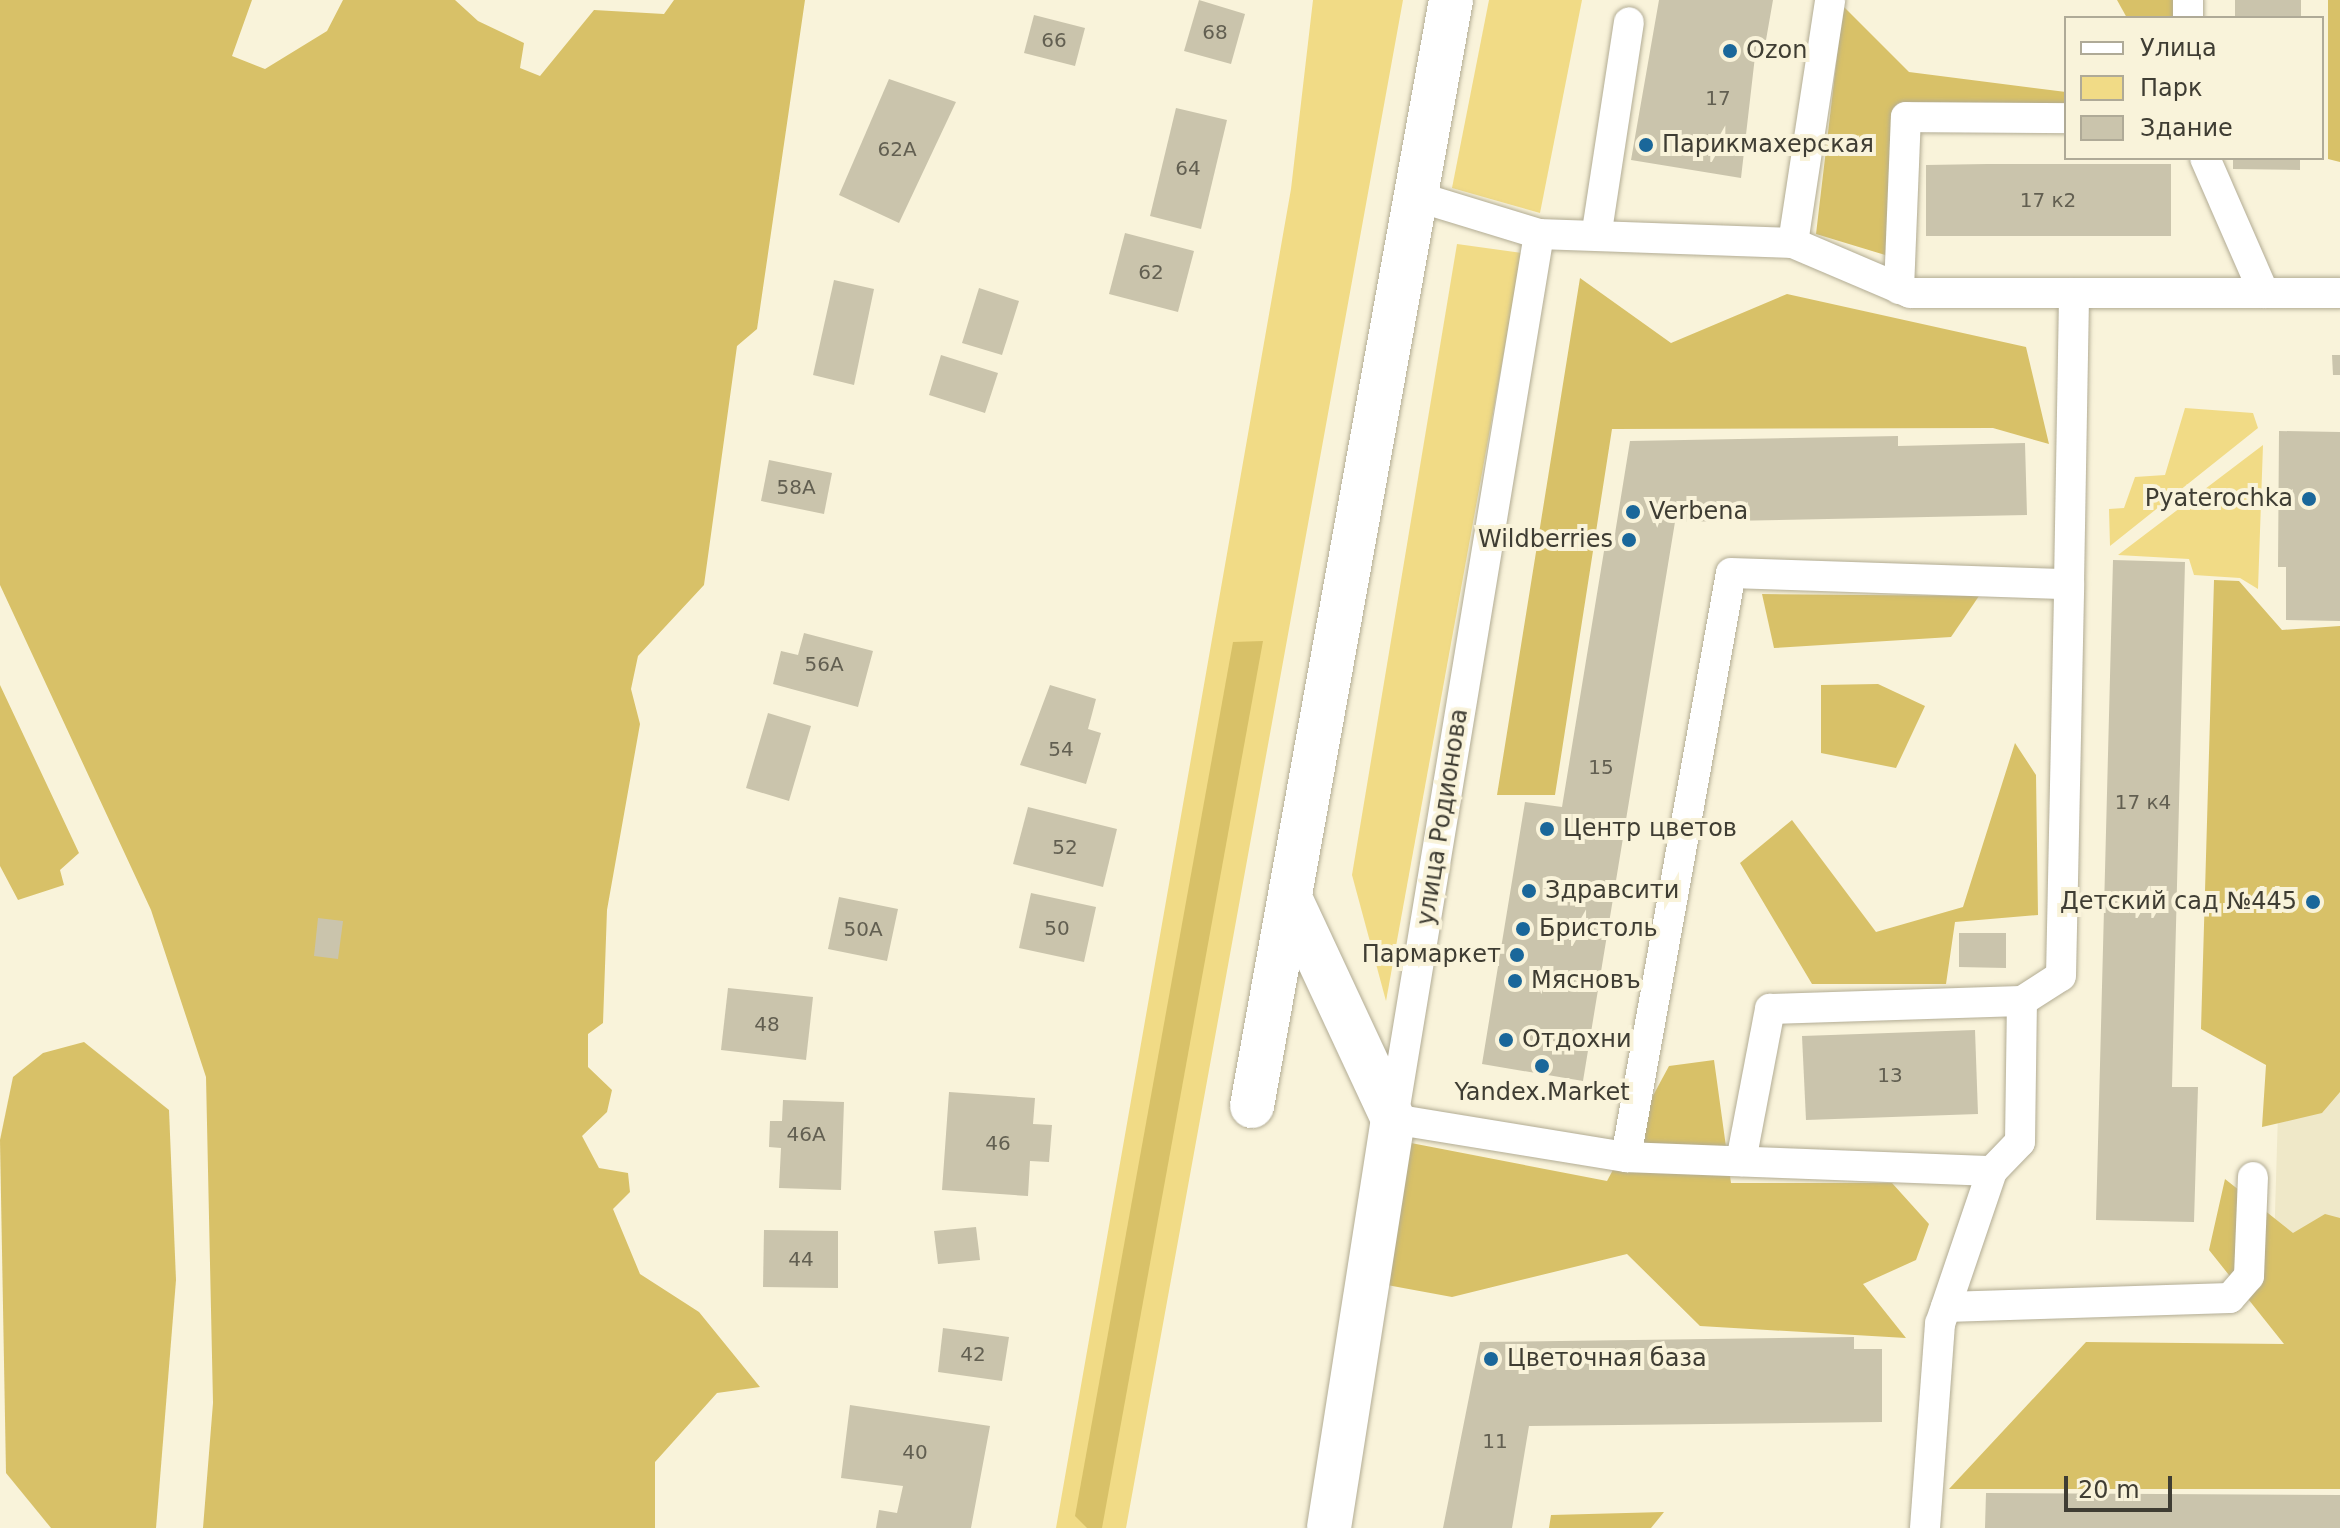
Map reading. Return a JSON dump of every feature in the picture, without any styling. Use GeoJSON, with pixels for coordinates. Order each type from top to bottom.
{"type":"FeatureCollection","features":[{"type":"Feature","properties":{"kind":"main road"},"geometry":{"type":"LineString","coordinates":[[1252,1106],[1451,0]]}},
{"type":"Feature","properties":{"kind":"main road"},"geometry":{"type":"LineString","coordinates":[[1290,898],[1393,1119]]}},
{"type":"Feature","properties":{"kind":"main road","name":"улица Родионова"},"geometry":{"type":"LineString","coordinates":[[1329,1528],[1393,1119]]}},
{"type":"Feature","properties":{"kind":"street"},"geometry":{"type":"LineString","coordinates":[[1793,243],[1830,0]]}},
{"type":"Feature","properties":{"kind":"street"},"geometry":{"type":"LineString","coordinates":[[1597,231],[1629,22]]}},
{"type":"Feature","properties":{"kind":"street"},"geometry":{"type":"LineString","coordinates":[[1899,289],[1906,117],[2064,118]]}},
{"type":"Feature","properties":{"kind":"street"},"geometry":{"type":"LineString","coordinates":[[2206,160],[2264,293]]}},
{"type":"Feature","properties":{"kind":"street"},"geometry":{"type":"LineString","coordinates":[[1415,196],[1539,234],[1597,231],[1793,243],[1899,289],[2074,293],[2340,293]]}},
{"type":"Feature","properties":{"kind":"street","name":"улица Родионова"},"geometry":{"type":"LineString","coordinates":[[1393,1119],[1539,234]]}},
{"type":"Feature","properties":{"kind":"street"},"geometry":{"type":"LineString","coordinates":[[1741,1161],[1770,1009],[2022,1001],[2061,976],[2074,293]]}},
{"type":"Feature","properties":{"kind":"street"},"geometry":{"type":"LineString","coordinates":[[1626,1157],[1731,573],[2069,584]]}},
{"type":"Feature","properties":{"kind":"street"},"geometry":{"type":"LineString","coordinates":[[1925,1528],[1946,1307],[1992,1171],[2020,1142],[2022,1001]]}},
{"type":"Feature","properties":{"kind":"street"},"geometry":{"type":"LineString","coordinates":[[1393,1119],[1626,1157],[1992,1171]]}},
{"type":"Feature","properties":{"kind":"street"},"geometry":{"type":"LineString","coordinates":[[1946,1307],[2230,1298],[2249,1276],[2253,1177]]}},
{"type":"Feature","properties":{"kind":"shaded area"},"geometry":{"type":"Polygon","coordinates":[[[0,0],[252,0],[232,56],[265,69],[327,31],[343,0],[455,0],[478,21],[524,43],[520,68],[540,76],[594,10],[664,14],[674,0],[805,0],[757,329],[737,346],[704,585],[638,656],[631,689],[640,724],[607,910],[603,1023],[588,1034],[588,1067],[612,1090],[607,1112],[582,1136],[599,1168],[628,1173],[630,1192],[613,1209],[640,1274],[699,1312],[760,1387],[717,1393],[655,1462],[655,1528],[203,1528],[213,1403],[206,1077],[151,910],[0,585],[0,0]]]}},
{"type":"Feature","properties":{"kind":"shaded area"},"geometry":{"type":"Polygon","coordinates":[[[2117,0],[2173,0],[2173,16],[2126,16],[2117,0]]]}},
{"type":"Feature","properties":{"kind":"shaded area"},"geometry":{"type":"Polygon","coordinates":[[[2328,0],[2340,0],[2340,162],[2328,159],[2328,0]]]}},
{"type":"Feature","properties":{"kind":"shaded area"},"geometry":{"type":"Polygon","coordinates":[[[1843,6],[1909,72],[2064,92],[2064,109],[1895,136],[1905,261],[1816,234],[1843,6]]]}},
{"type":"Feature","properties":{"kind":"shaded area"},"geometry":{"type":"Polygon","coordinates":[[[1580,278],[1671,343],[1787,294],[2026,347],[2049,444],[1993,428],[1612,429],[1555,795],[1497,795],[1580,278]]]}},
{"type":"Feature","properties":{"kind":"shaded area"},"geometry":{"type":"Polygon","coordinates":[[[2214,580],[2239,581],[2282,630],[2340,626],[2340,1092],[2322,1113],[2262,1127],[2266,1065],[2201,1029],[2214,580]]]}},
{"type":"Feature","properties":{"kind":"shaded area"},"geometry":{"type":"Polygon","coordinates":[[[1762,594],[1979,596],[1951,637],[1774,648],[1762,594]]]}},
{"type":"Feature","properties":{"kind":"shaded area","name":"Детский сад №445"},"geometry":{"type":"Polygon","coordinates":[[[2340,638],[2340,1280],[2273,1279],[2292,647],[2340,638]]]}},
{"type":"Feature","properties":{"kind":"shaded area"},"geometry":{"type":"Polygon","coordinates":[[[1263,641],[1102,1528],[1087,1528],[1075,1516],[1233,642],[1263,641]]]}},
{"type":"Feature","properties":{"kind":"shaded area"},"geometry":{"type":"Polygon","coordinates":[[[1878,684],[1925,706],[1896,768],[1821,753],[1821,685],[1878,684]]]}},
{"type":"Feature","properties":{"kind":"shaded area"},"geometry":{"type":"Polygon","coordinates":[[[0,685],[79,853],[60,870],[64,885],[18,900],[0,866],[0,685]]]}},
{"type":"Feature","properties":{"kind":"shaded area"},"geometry":{"type":"Polygon","coordinates":[[[2015,743],[2036,775],[2038,915],[1955,922],[1946,984],[1812,984],[1740,863],[1792,820],[1876,932],[1963,907],[2015,743]]]}},
{"type":"Feature","properties":{"kind":"shaded area"},"geometry":{"type":"Polygon","coordinates":[[[84,1042],[169,1110],[176,1280],[156,1528],[51,1528],[6,1473],[0,1140],[13,1077],[43,1053],[84,1042]]]}},
{"type":"Feature","properties":{"kind":"shaded area"},"geometry":{"type":"Polygon","coordinates":[[[1714,1060],[1731,1183],[1892,1183],[1929,1224],[1916,1260],[1863,1284],[1906,1338],[1700,1326],[1627,1254],[1452,1297],[1387,1285],[1411,1143],[1607,1181],[1669,1066],[1714,1060]]]}},
{"type":"Feature","properties":{"kind":"shaded area"},"geometry":{"type":"Polygon","coordinates":[[[2225,1179],[2293,1233],[2325,1214],[2340,1218],[2340,1489],[1949,1489],[2086,1342],[2284,1344],[2209,1250],[2225,1179]]]}},
{"type":"Feature","properties":{"kind":"shaded area"},"geometry":{"type":"Polygon","coordinates":[[[1664,1512],[1651,1528],[1549,1528],[1551,1515],[1664,1512]]]}},
{"type":"Feature","properties":{"kind":"green space"},"geometry":{"type":"Polygon","coordinates":[[[1313,0],[1403,0],[1126,1528],[1056,1528],[1291,189],[1313,0]]]}},
{"type":"Feature","properties":{"kind":"green space"},"geometry":{"type":"Polygon","coordinates":[[[1489,0],[1582,0],[1540,213],[1452,188],[1489,0]]]}},
{"type":"Feature","properties":{"kind":"green space"},"geometry":{"type":"Polygon","coordinates":[[[1457,244],[1522,253],[1386,1001],[1352,875],[1457,244]]]}},
{"type":"Feature","properties":{"kind":"green space"},"geometry":{"type":"Polygon","coordinates":[[[2185,408],[2253,413],[2258,428],[2110,546],[2109,509],[2124,508],[2135,477],[2165,475],[2185,408]]]}},
{"type":"Feature","properties":{"kind":"green space"},"geometry":{"type":"Polygon","coordinates":[[[2263,445],[2258,589],[2240,578],[2194,575],[2189,559],[2118,555],[2263,445]]]}},
{"type":"Feature","properties":{"kind":"building"},"geometry":{"type":"Polygon","coordinates":[[[1199,0],[1245,14],[1231,64],[1184,51],[1199,0]]]}},
{"type":"Feature","properties":{"kind":"building"},"geometry":{"type":"Polygon","coordinates":[[[1659,0],[1773,0],[1766,40],[1757,39],[1741,178],[1631,160],[1659,0]]]}},
{"type":"Feature","properties":{"kind":"building"},"geometry":{"type":"Polygon","coordinates":[[[2235,0],[2301,0],[2301,16],[2235,16],[2235,0]]]}},
{"type":"Feature","properties":{"kind":"building"},"geometry":{"type":"Polygon","coordinates":[[[1034,15],[1085,28],[1075,66],[1024,53],[1034,15]]]}},
{"type":"Feature","properties":{"kind":"building"},"geometry":{"type":"Polygon","coordinates":[[[889,79],[956,102],[899,223],[839,195],[889,79]]]}},
{"type":"Feature","properties":{"kind":"building"},"geometry":{"type":"Polygon","coordinates":[[[1176,108],[1227,120],[1201,229],[1150,216],[1176,108]]]}},
{"type":"Feature","properties":{"kind":"building"},"geometry":{"type":"Polygon","coordinates":[[[2233,160],[2300,160],[2300,170],[2233,169],[2233,160]]]}},
{"type":"Feature","properties":{"kind":"building"},"geometry":{"type":"Polygon","coordinates":[[[2171,164],[2171,236],[1926,236],[1926,165],[2171,164]]]}},
{"type":"Feature","properties":{"kind":"building"},"geometry":{"type":"Polygon","coordinates":[[[1125,233],[1194,251],[1178,312],[1109,294],[1125,233]]]}},
{"type":"Feature","properties":{"kind":"building"},"geometry":{"type":"Polygon","coordinates":[[[834,280],[874,289],[854,385],[813,375],[834,280]]]}},
{"type":"Feature","properties":{"kind":"building"},"geometry":{"type":"Polygon","coordinates":[[[979,288],[1019,301],[1002,355],[962,343],[979,288]]]}},
{"type":"Feature","properties":{"kind":"building"},"geometry":{"type":"Polygon","coordinates":[[[941,355],[998,373],[985,413],[929,395],[941,355]]]}},
{"type":"Feature","properties":{"kind":"building"},"geometry":{"type":"Polygon","coordinates":[[[2332,355],[2340,355],[2340,375],[2333,375],[2332,355]]]}},
{"type":"Feature","properties":{"kind":"building","name":"Pyaterochka"},"geometry":{"type":"Polygon","coordinates":[[[2279,431],[2340,432],[2340,621],[2286,620],[2286,567],[2278,567],[2279,431]]]}},
{"type":"Feature","properties":{"kind":"building"},"geometry":{"type":"Polygon","coordinates":[[[1898,436],[1898,446],[2025,443],[2027,515],[1675,522],[1583,1081],[1482,1064],[1525,802],[1562,807],[1605,545],[1613,546],[1630,441],[1898,436]]]}},
{"type":"Feature","properties":{"kind":"building"},"geometry":{"type":"Polygon","coordinates":[[[769,460],[832,473],[824,514],[761,501],[769,460]]]}},
{"type":"Feature","properties":{"kind":"building"},"geometry":{"type":"Polygon","coordinates":[[[2113,560],[2185,562],[2172,1087],[2198,1087],[2194,1222],[2096,1220],[2113,560]]]}},
{"type":"Feature","properties":{"kind":"building"},"geometry":{"type":"Polygon","coordinates":[[[804,633],[873,651],[858,707],[773,684],[781,651],[798,655],[804,633]]]}},
{"type":"Feature","properties":{"kind":"building"},"geometry":{"type":"Polygon","coordinates":[[[1050,685],[1096,699],[1088,729],[1101,733],[1086,784],[1020,765],[1050,685]]]}},
{"type":"Feature","properties":{"kind":"building"},"geometry":{"type":"Polygon","coordinates":[[[768,713],[811,726],[789,801],[746,788],[768,713]]]}},
{"type":"Feature","properties":{"kind":"building"},"geometry":{"type":"Polygon","coordinates":[[[1028,807],[1117,829],[1103,887],[1013,864],[1028,807]]]}},
{"type":"Feature","properties":{"kind":"building"},"geometry":{"type":"Polygon","coordinates":[[[1031,893],[1096,907],[1084,962],[1019,948],[1031,893]]]}},
{"type":"Feature","properties":{"kind":"building"},"geometry":{"type":"Polygon","coordinates":[[[839,897],[898,909],[887,961],[828,949],[839,897]]]}},
{"type":"Feature","properties":{"kind":"building"},"geometry":{"type":"Polygon","coordinates":[[[318,918],[343,921],[338,959],[314,956],[318,918]]]}},
{"type":"Feature","properties":{"kind":"building"},"geometry":{"type":"Polygon","coordinates":[[[1959,933],[2006,933],[2006,968],[1959,967],[1959,933]]]}},
{"type":"Feature","properties":{"kind":"building"},"geometry":{"type":"Polygon","coordinates":[[[728,988],[813,997],[806,1060],[721,1050],[728,988]]]}},
{"type":"Feature","properties":{"kind":"building"},"geometry":{"type":"Polygon","coordinates":[[[1975,1030],[1978,1114],[1806,1120],[1802,1036],[1975,1030]]]}},
{"type":"Feature","properties":{"kind":"building"},"geometry":{"type":"Polygon","coordinates":[[[949,1092],[1035,1098],[1033,1124],[1052,1125],[1049,1162],[1030,1161],[1028,1196],[942,1190],[949,1092]]]}},
{"type":"Feature","properties":{"kind":"building"},"geometry":{"type":"Polygon","coordinates":[[[783,1100],[844,1102],[841,1190],[779,1188],[781,1148],[769,1147],[770,1121],[782,1121],[783,1100]]]}},
{"type":"Feature","properties":{"kind":"building"},"geometry":{"type":"Polygon","coordinates":[[[976,1227],[980,1260],[938,1264],[934,1231],[976,1227]]]}},
{"type":"Feature","properties":{"kind":"building"},"geometry":{"type":"Polygon","coordinates":[[[764,1230],[838,1231],[838,1288],[763,1287],[764,1230]]]}},
{"type":"Feature","properties":{"kind":"building"},"geometry":{"type":"Polygon","coordinates":[[[943,1328],[1009,1337],[1002,1381],[938,1372],[943,1328]]]}},
{"type":"Feature","properties":{"kind":"building"},"geometry":{"type":"Polygon","coordinates":[[[1854,1337],[1854,1349],[1882,1349],[1882,1422],[1529,1426],[1512,1528],[1443,1528],[1480,1342],[1854,1337]]]}},
{"type":"Feature","properties":{"kind":"building"},"geometry":{"type":"Polygon","coordinates":[[[850,1405],[990,1426],[971,1528],[876,1528],[879,1510],[897,1513],[903,1486],[841,1478],[850,1405]]]}},
{"type":"Feature","properties":{"kind":"building"},"geometry":{"type":"Polygon","coordinates":[[[1986,1493],[2340,1495],[2340,1528],[1985,1528],[1986,1493]]]}},
{"type":"Feature","properties":{"kind":"place","name":"Ozon"},"geometry":{"type":"Point","coordinates":[1730,51]}},
{"type":"Feature","properties":{"kind":"place","name":"Парикмахерская"},"geometry":{"type":"Point","coordinates":[1646,145]}},
{"type":"Feature","properties":{"kind":"place","name":"Pyaterochka"},"geometry":{"type":"Point","coordinates":[2309,499]}},
{"type":"Feature","properties":{"kind":"place","name":"Verbena"},"geometry":{"type":"Point","coordinates":[1633,512]}},
{"type":"Feature","properties":{"kind":"place","name":"Wildberries"},"geometry":{"type":"Point","coordinates":[1629,540]}},
{"type":"Feature","properties":{"kind":"place","name":"Центр цветов"},"geometry":{"type":"Point","coordinates":[1547,829]}},
{"type":"Feature","properties":{"kind":"place","name":"Здравсити"},"geometry":{"type":"Point","coordinates":[1529,891]}},
{"type":"Feature","properties":{"kind":"place","name":"Детский сад №445"},"geometry":{"type":"Point","coordinates":[2313,902]}},
{"type":"Feature","properties":{"kind":"place","name":"Бристоль"},"geometry":{"type":"Point","coordinates":[1523,929]}},
{"type":"Feature","properties":{"kind":"place","name":"Пармаркет"},"geometry":{"type":"Point","coordinates":[1517,955]}},
{"type":"Feature","properties":{"kind":"place","name":"Мясновъ"},"geometry":{"type":"Point","coordinates":[1515,981]}},
{"type":"Feature","properties":{"kind":"place","name":"Отдохни"},"geometry":{"type":"Point","coordinates":[1506,1040]}},
{"type":"Feature","properties":{"kind":"place","name":"Yandex.Market"},"geometry":{"type":"Point","coordinates":[1542,1066]}},
{"type":"Feature","properties":{"kind":"place","name":"Цветочная база"},"geometry":{"type":"Point","coordinates":[1491,1359]}}]}
